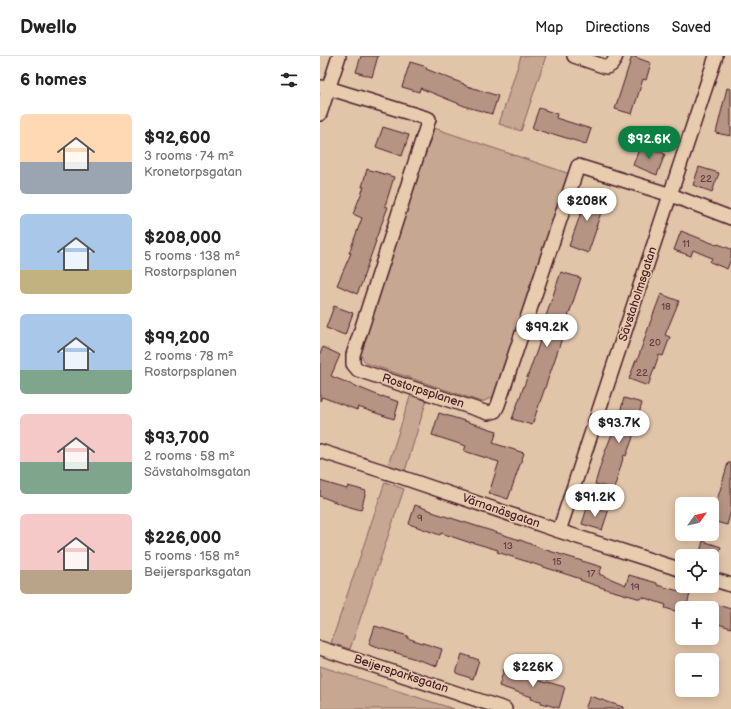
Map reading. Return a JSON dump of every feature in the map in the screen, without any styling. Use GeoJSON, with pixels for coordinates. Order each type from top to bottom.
{"type":"FeatureCollection","features":[{"type":"Feature","properties":{"kind":"street"},"geometry":{"type":"LineString","coordinates":[[320,114],[324,87],[338,56]]}},
{"type":"Feature","properties":{"kind":"street"},"geometry":{"type":"LineString","coordinates":[[574,56],[606,67],[610,66],[616,56]]}},
{"type":"Feature","properties":{"kind":"street","name":"Sävstaholmsgatan"},"geometry":{"type":"LineString","coordinates":[[559,532],[716,56]]}},
{"type":"Feature","properties":{"kind":"street","name":"Rostorpsplanen"},"geometry":{"type":"LineString","coordinates":[[324,87],[429,119],[353,355],[353,364],[358,370],[488,413],[495,411],[498,405],[578,166],[671,195]]}},
{"type":"Feature","properties":{"kind":"street"},"geometry":{"type":"LineString","coordinates":[[671,195],[731,218]]}},
{"type":"Feature","properties":{"kind":"street","name":"Värnanäsgatan"},"geometry":{"type":"LineString","coordinates":[[320,451],[559,532],[675,568]]}},
{"type":"Feature","properties":{"kind":"street"},"geometry":{"type":"LineString","coordinates":[[719,581],[730,583]]}},
{"type":"Feature","properties":{"kind":"street","name":"Beijersparksgatan"},"geometry":{"type":"LineString","coordinates":[[320,648],[505,709]]}},
{"type":"Feature","properties":{"kind":"shaded area"},"geometry":{"type":"Polygon","coordinates":[[[521,56],[546,56],[521,131],[499,124],[521,56]]]}},
{"type":"Feature","properties":{"kind":"shaded area"},"geometry":{"type":"Polygon","coordinates":[[[434,128],[570,174],[497,395],[482,402],[366,363],[359,353],[434,128]]]}},
{"type":"Feature","properties":{"kind":"shaded area"},"geometry":{"type":"Polygon","coordinates":[[[411,394],[427,399],[405,471],[388,465],[411,394]]]}},
{"type":"Feature","properties":{"kind":"shaded area"},"geometry":{"type":"Polygon","coordinates":[[[385,482],[404,489],[350,649],[331,643],[385,482]]]}},
{"type":"Feature","properties":{"kind":"shaded area"},"geometry":{"type":"Polygon","coordinates":[[[320,666],[454,709],[320,709],[320,666]]]}},
{"type":"Feature","properties":{"kind":"building"},"geometry":{"type":"Polygon","coordinates":[[[361,56],[378,56],[372,77],[356,72],[361,56]]]}},
{"type":"Feature","properties":{"kind":"building"},"geometry":{"type":"Polygon","coordinates":[[[632,56],[651,63],[646,80],[643,79],[632,114],[615,109],[632,56]]]}},
{"type":"Feature","properties":{"kind":"building"},"geometry":{"type":"Polygon","coordinates":[[[410,62],[427,67],[426,69],[464,85],[498,96],[492,114],[467,107],[420,88],[419,92],[402,87],[410,62]]]}},
{"type":"Feature","properties":{"kind":"building"},"geometry":{"type":"Polygon","coordinates":[[[727,88],[731,89],[731,136],[716,133],[727,88]]]}},
{"type":"Feature","properties":{"kind":"building"},"geometry":{"type":"Polygon","coordinates":[[[539,108],[557,114],[556,118],[591,129],[586,144],[532,128],[539,108]]]}},
{"type":"Feature","properties":{"kind":"building"},"geometry":{"type":"Polygon","coordinates":[[[383,127],[409,135],[402,156],[376,147],[383,127]]]}},
{"type":"Feature","properties":{"kind":"building"},"geometry":{"type":"Polygon","coordinates":[[[641,144],[665,154],[657,175],[633,165],[641,144]]]}},
{"type":"Feature","properties":{"kind":"building"},"geometry":{"type":"Polygon","coordinates":[[[699,167],[719,173],[712,192],[693,185],[699,167]]]}},
{"type":"Feature","properties":{"kind":"building"},"geometry":{"type":"Polygon","coordinates":[[[367,169],[394,177],[385,206],[388,207],[375,241],[364,278],[357,294],[337,285],[351,253],[349,253],[362,218],[353,214],[364,187],[362,187],[367,169]]]}},
{"type":"Feature","properties":{"kind":"building"},"geometry":{"type":"Polygon","coordinates":[[[582,193],[605,201],[588,253],[569,246],[581,213],[576,212],[582,193]]]}},
{"type":"Feature","properties":{"kind":"building"},"geometry":{"type":"Polygon","coordinates":[[[681,231],[731,249],[731,259],[727,269],[710,262],[712,258],[693,250],[691,256],[674,250],[681,231]]]}},
{"type":"Feature","properties":{"kind":"building"},"geometry":{"type":"Polygon","coordinates":[[[561,272],[581,278],[532,425],[512,419],[537,350],[548,316],[546,316],[561,272]]]}},
{"type":"Feature","properties":{"kind":"building"},"geometry":{"type":"Polygon","coordinates":[[[661,294],[679,301],[665,335],[670,337],[663,356],[659,355],[648,386],[629,379],[661,294]]]}},
{"type":"Feature","properties":{"kind":"building"},"geometry":{"type":"Polygon","coordinates":[[[334,306],[353,313],[345,335],[326,328],[334,306]]]}},
{"type":"Feature","properties":{"kind":"building"},"geometry":{"type":"Polygon","coordinates":[[[323,347],[340,355],[331,376],[382,397],[399,402],[394,419],[358,407],[357,410],[322,397],[320,401],[320,354],[323,347]]]}},
{"type":"Feature","properties":{"kind":"building"},"geometry":{"type":"Polygon","coordinates":[[[624,398],[642,403],[632,440],[626,456],[624,455],[614,489],[595,484],[603,457],[617,424],[624,398]]]}},
{"type":"Feature","properties":{"kind":"building"},"geometry":{"type":"Polygon","coordinates":[[[439,413],[497,431],[493,443],[524,453],[508,499],[489,493],[499,462],[464,451],[466,446],[432,435],[439,413]]]}},
{"type":"Feature","properties":{"kind":"building"},"geometry":{"type":"Polygon","coordinates":[[[728,463],[731,463],[731,511],[727,525],[719,523],[718,497],[728,463]]]}},
{"type":"Feature","properties":{"kind":"building"},"geometry":{"type":"Polygon","coordinates":[[[320,481],[347,489],[348,486],[366,491],[361,510],[320,496],[320,481]]]}},
{"type":"Feature","properties":{"kind":"building"},"geometry":{"type":"Polygon","coordinates":[[[415,505],[546,550],[602,567],[599,574],[626,585],[629,575],[675,590],[675,593],[690,594],[688,601],[675,601],[675,611],[665,608],[666,605],[642,597],[641,599],[606,589],[580,580],[581,579],[497,552],[498,550],[441,533],[440,535],[409,524],[415,505]]]}},
{"type":"Feature","properties":{"kind":"building"},"geometry":{"type":"Polygon","coordinates":[[[588,505],[608,512],[602,530],[582,524],[588,505]]]}},
{"type":"Feature","properties":{"kind":"building"},"geometry":{"type":"Polygon","coordinates":[[[703,541],[721,547],[719,553],[719,549],[701,549],[703,541]]]}},
{"type":"Feature","properties":{"kind":"building"},"geometry":{"type":"Polygon","coordinates":[[[719,605],[731,609],[731,628],[719,624],[719,605]]]}},
{"type":"Feature","properties":{"kind":"building"},"geometry":{"type":"Polygon","coordinates":[[[375,626],[408,636],[407,638],[442,649],[437,666],[369,644],[375,626]]]}},
{"type":"Feature","properties":{"kind":"building"},"geometry":{"type":"Polygon","coordinates":[[[462,654],[479,660],[473,679],[456,673],[462,654]]]}},
{"type":"Feature","properties":{"kind":"building"},"geometry":{"type":"Polygon","coordinates":[[[504,669],[546,683],[565,687],[559,708],[541,703],[541,701],[531,699],[532,697],[499,686],[504,669]]]}},
{"type":"Feature","properties":{"kind":"building"},"geometry":{"type":"Polygon","coordinates":[[[590,696],[623,707],[623,709],[585,709],[590,696]]]}}]}
